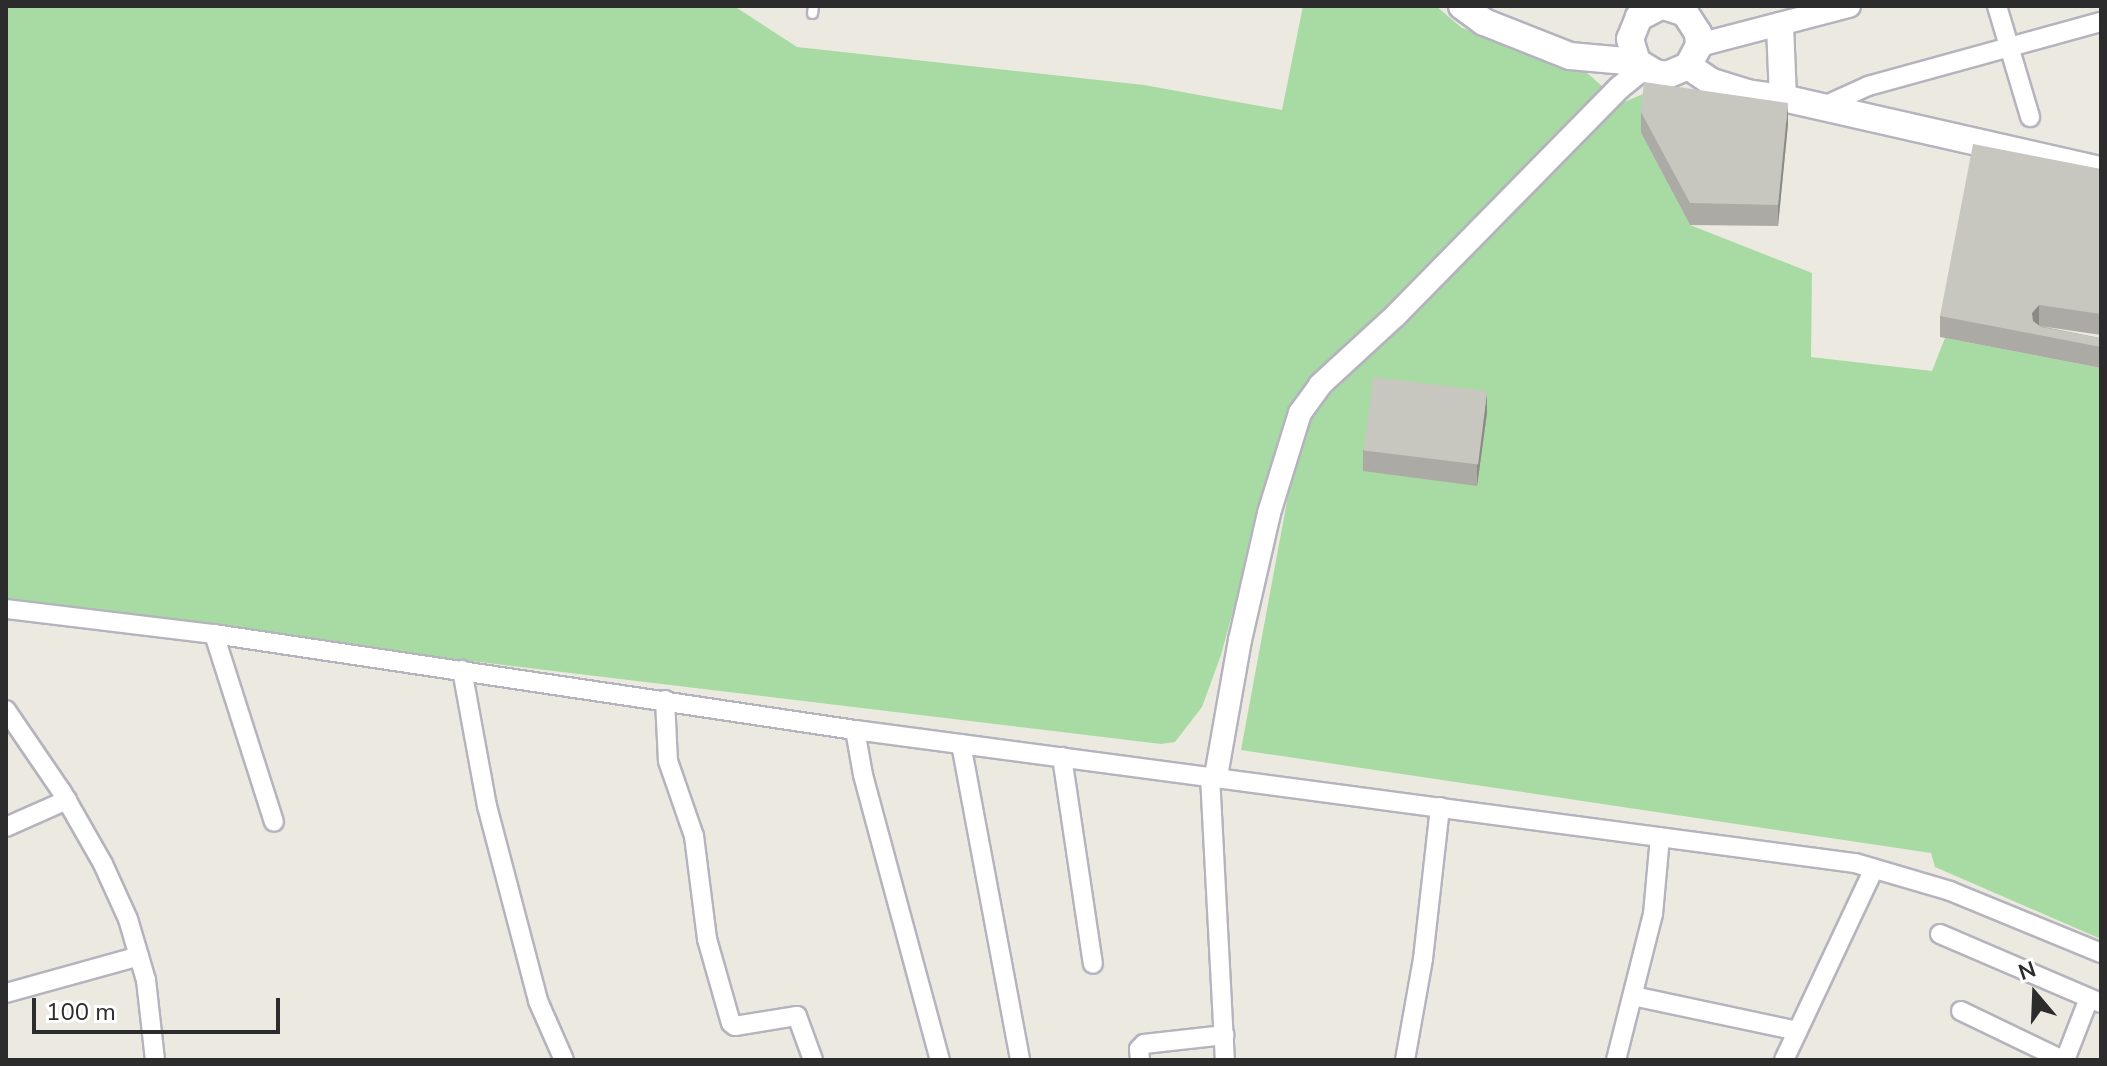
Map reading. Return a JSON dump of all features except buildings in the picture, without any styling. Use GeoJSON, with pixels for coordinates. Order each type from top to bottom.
{"type":"FeatureCollection","features":[{"type":"Feature","properties":{"kind":"main road"},"geometry":{"type":"LineString","coordinates":[[1462,6],[1484,22],[1570,56],[1641,65],[1667,75],[1693,55]]}},
{"type":"Feature","properties":{"kind":"main road"},"geometry":{"type":"LineString","coordinates":[[1641,65],[1630,39],[1659,8],[1693,22],[1693,55],[1712,82],[1735,90],[1783,98],[2101,170]]}},
{"type":"Feature","properties":{"kind":"main road"},"geometry":{"type":"LineString","coordinates":[[1780,26],[1783,98]]}},
{"type":"Feature","properties":{"kind":"street"},"geometry":{"type":"LineString","coordinates":[[1693,55],[1849,6]]}},
{"type":"Feature","properties":{"kind":"street"},"geometry":{"type":"LineString","coordinates":[[1997,6],[2030,117]]}},
{"type":"Feature","properties":{"kind":"street"},"geometry":{"type":"LineString","coordinates":[[1822,107],[1868,86],[2101,22]]}},
{"type":"Feature","properties":{"kind":"street"},"geometry":{"type":"LineString","coordinates":[[1225,1060],[1213,776],[1269,513],[1300,413],[1320,385],[1395,316],[1641,65]]}},
{"type":"Feature","properties":{"kind":"street"},"geometry":{"type":"LineString","coordinates":[[6,609],[214,634],[855,730],[1213,776],[1874,869],[1950,891],[2101,953]]}},
{"type":"Feature","properties":{"kind":"street"},"geometry":{"type":"LineString","coordinates":[[214,634],[274,822]]}},
{"type":"Feature","properties":{"kind":"street"},"geometry":{"type":"LineString","coordinates":[[462,670],[487,806],[538,1001],[564,1060]]}},
{"type":"Feature","properties":{"kind":"street"},"geometry":{"type":"LineString","coordinates":[[665,700],[668,761],[694,836],[707,939],[731,1023],[735,1026],[797,1016],[813,1060]]}},
{"type":"Feature","properties":{"kind":"street"},"geometry":{"type":"LineString","coordinates":[[9,720],[67,800],[103,864],[128,919],[146,980],[155,1060]]}},
{"type":"Feature","properties":{"kind":"street"},"geometry":{"type":"LineString","coordinates":[[855,730],[863,775],[940,1060]]}},
{"type":"Feature","properties":{"kind":"street"},"geometry":{"type":"LineString","coordinates":[[961,744],[1020,1060]]}},
{"type":"Feature","properties":{"kind":"street"},"geometry":{"type":"LineString","coordinates":[[1062,757],[1093,964]]}},
{"type":"Feature","properties":{"kind":"street"},"geometry":{"type":"LineString","coordinates":[[6,827],[67,800]]}},
{"type":"Feature","properties":{"kind":"street"},"geometry":{"type":"LineString","coordinates":[[1405,1060],[1423,959],[1440,807]]}},
{"type":"Feature","properties":{"kind":"street"},"geometry":{"type":"LineString","coordinates":[[1616,1060],[1653,914],[1660,837]]}},
{"type":"Feature","properties":{"kind":"street"},"geometry":{"type":"LineString","coordinates":[[1784,1060],[1874,869]]}},
{"type":"Feature","properties":{"kind":"street"},"geometry":{"type":"LineString","coordinates":[[1940,934],[2095,1000],[2064,1060],[1961,1011]]}},
{"type":"Feature","properties":{"kind":"street"},"geometry":{"type":"LineString","coordinates":[[6,993],[139,956]]}},
{"type":"Feature","properties":{"kind":"street"},"geometry":{"type":"LineString","coordinates":[[1633,996],[1797,1031]]}},
{"type":"Feature","properties":{"kind":"street"},"geometry":{"type":"LineString","coordinates":[[1140,1060],[1139,1049],[1144,1044],[1224,1035]]}},
{"type":"Feature","properties":{"kind":"green space"},"geometry":{"type":"Polygon","coordinates":[[[6,6],[734,6],[797,47],[1144,85],[1282,110],[1303,6],[1436,6],[1462,28],[1585,71],[1603,87],[1288,408],[1221,655],[1202,707],[1175,742],[1161,744],[446,658],[6,601],[6,6]]]}},
{"type":"Feature","properties":{"kind":"green space"},"geometry":{"type":"Polygon","coordinates":[[[1643,94],[1641,133],[1690,225],[1812,273],[1811,357],[1932,371],[1945,338],[2101,368],[2101,939],[1935,867],[1931,853],[1241,750],[1297,447],[1323,397],[1541,178],[1622,103],[1643,94]]]}}]}
